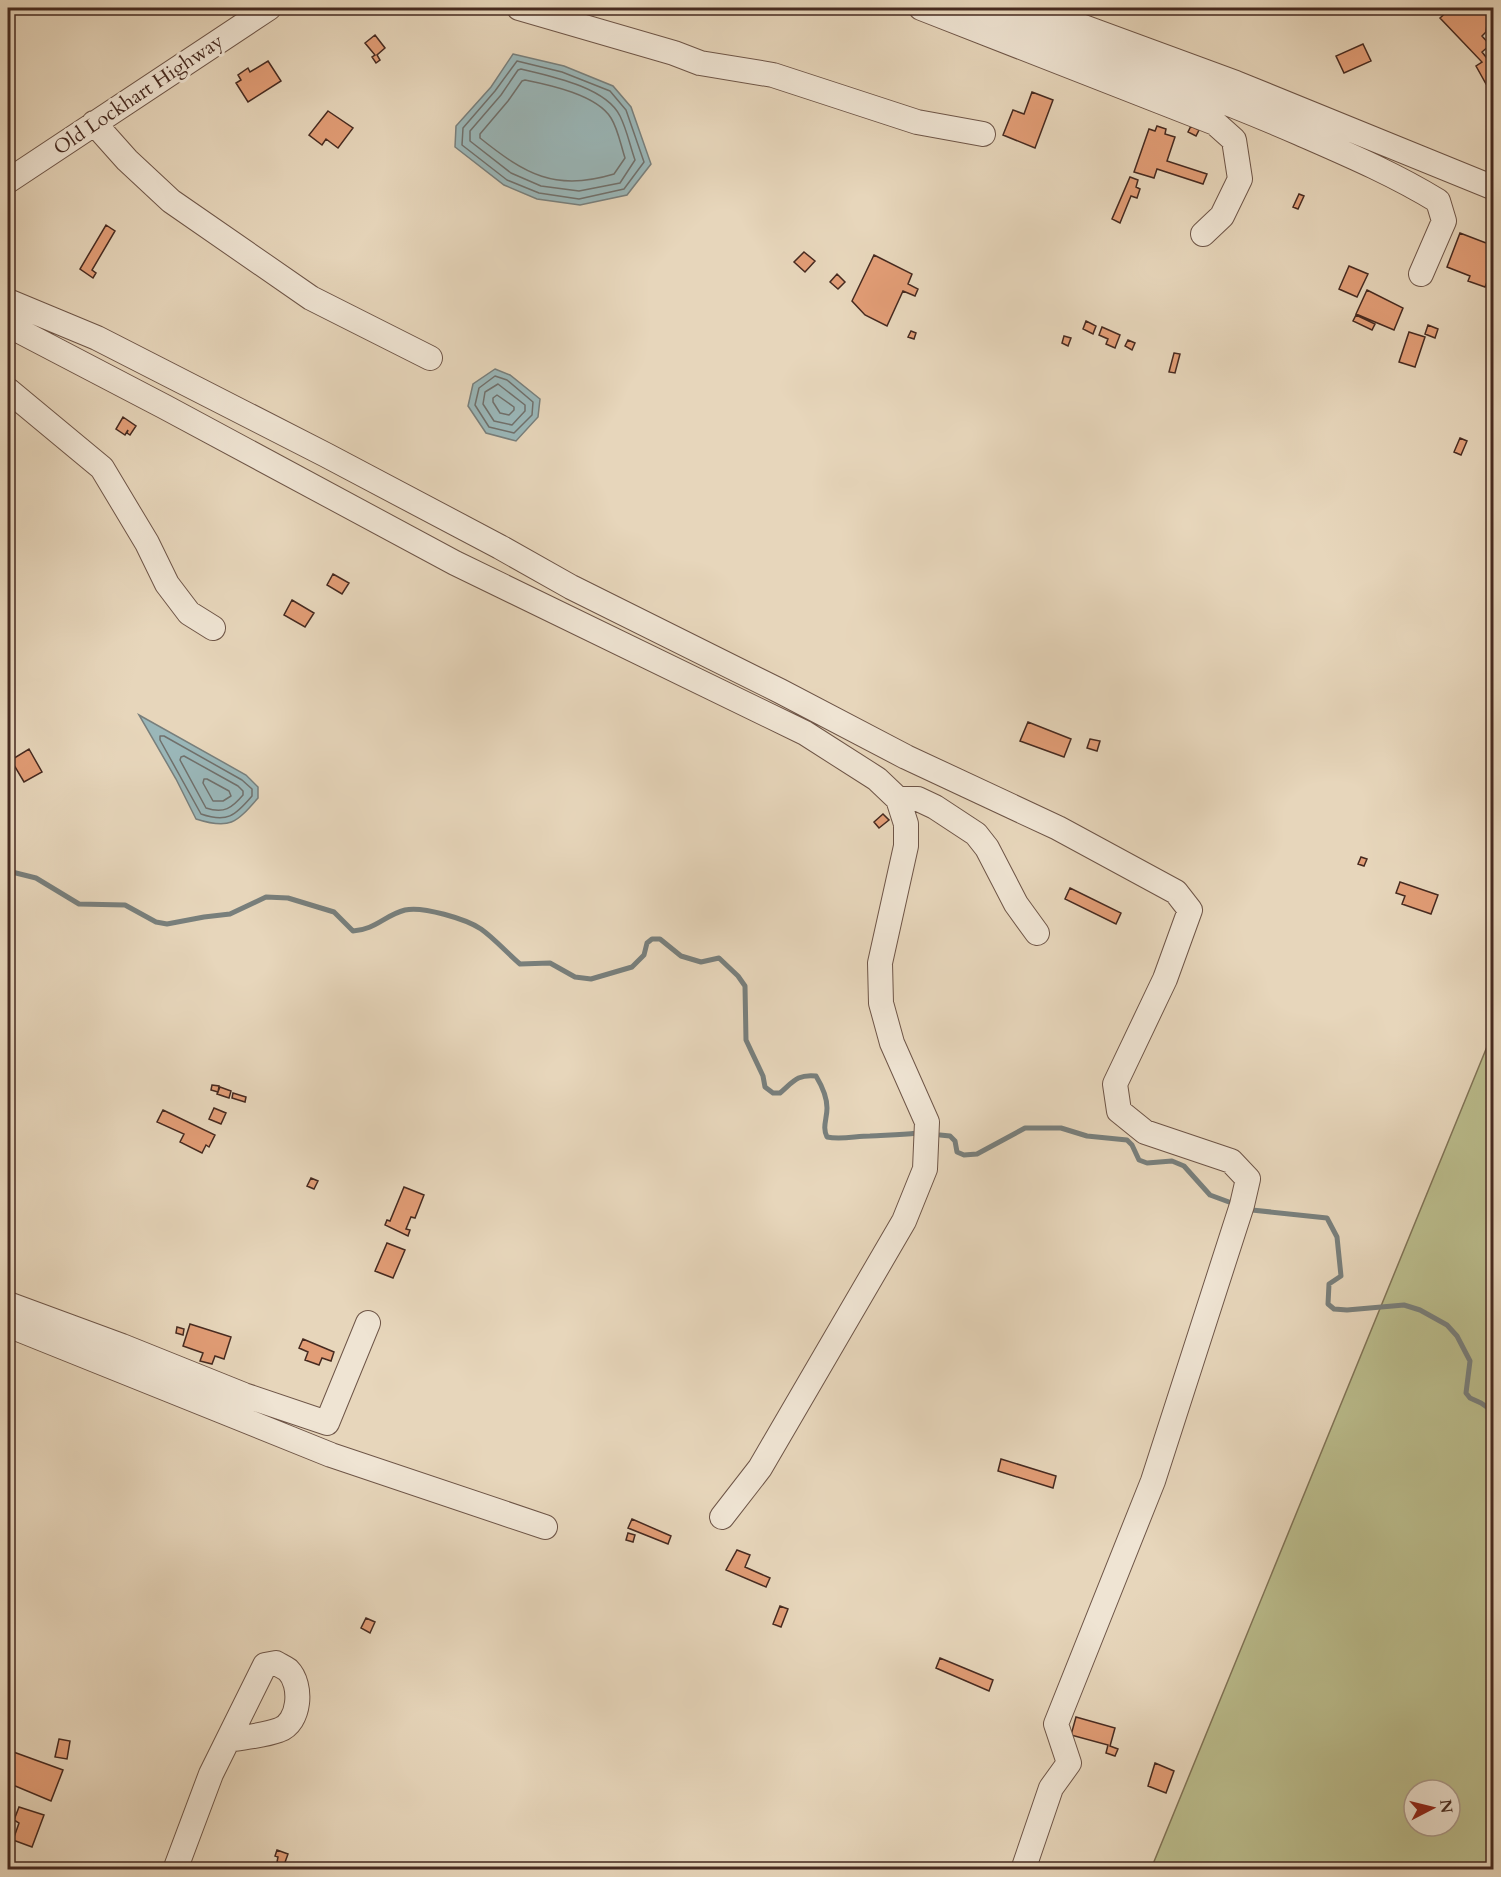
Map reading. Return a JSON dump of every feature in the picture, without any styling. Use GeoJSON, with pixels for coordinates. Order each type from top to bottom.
{"type":"FeatureCollection","features":[{"type":"Feature","properties":{"kind":"street","name":"Old Lockhart Highway"},"geometry":{"type":"LineString","coordinates":[[8,181],[269,8]]}},
{"type":"Feature","properties":{"kind":"street"},"geometry":{"type":"LineString","coordinates":[[519,8],[674,53],[700,63],[781,77],[917,122],[983,134]]}},
{"type":"Feature","properties":{"kind":"street"},"geometry":{"type":"LineString","coordinates":[[921,8],[1215,123],[1234,140],[1240,179],[1222,216],[1203,234]]}},
{"type":"Feature","properties":{"kind":"street"},"geometry":{"type":"LineString","coordinates":[[971,8],[1188,87],[1373,165],[1412,185],[1438,201],[1444,221],[1421,274]]}},
{"type":"Feature","properties":{"kind":"street"},"geometry":{"type":"LineString","coordinates":[[1032,8],[1236,83],[1494,188]]}},
{"type":"Feature","properties":{"kind":"street"},"geometry":{"type":"LineString","coordinates":[[93,123],[136,169],[171,201],[311,298],[430,358]]}},
{"type":"Feature","properties":{"kind":"street"},"geometry":{"type":"LineString","coordinates":[[8,301],[97,338],[326,455],[501,547],[571,587],[780,691],[906,757],[1058,828],[1176,892],[1190,910],[1165,980],[1115,1084],[1119,1111],[1145,1132],[1231,1161],[1248,1179],[1242,1205],[1154,1481],[1056,1724],[1069,1763],[1051,1788],[1023,1869]]}},
{"type":"Feature","properties":{"kind":"street"},"geometry":{"type":"LineString","coordinates":[[8,325],[455,563],[805,733],[877,779],[898,799],[906,824],[906,846],[880,963],[881,1003],[892,1042],[927,1122],[925,1169],[904,1221],[766,1458],[722,1516]]}},
{"type":"Feature","properties":{"kind":"street"},"geometry":{"type":"LineString","coordinates":[[8,390],[102,468],[147,543],[167,584],[189,613],[213,628]]}},
{"type":"Feature","properties":{"kind":"street"},"geometry":{"type":"LineString","coordinates":[[898,799],[918,799],[927,803],[976,834],[987,848],[1017,904],[1036,933]]}},
{"type":"Feature","properties":{"kind":"street"},"geometry":{"type":"LineString","coordinates":[[8,1304],[122,1346],[244,1395],[327,1423],[368,1323]]}},
{"type":"Feature","properties":{"kind":"street"},"geometry":{"type":"LineString","coordinates":[[8,1325],[331,1455],[545,1527]]}},
{"type":"Feature","properties":{"kind":"street"},"geometry":{"type":"LineString","coordinates":[[175,1869],[211,1774],[228,1740]]}},
{"type":"Feature","properties":{"kind":"green space"},"geometry":{"type":"Polygon","coordinates":[[[1493,1032],[1493,1869],[1151,1869],[1493,1032]]]}},
{"type":"Feature","properties":{"kind":"water"},"geometry":{"type":"Polygon","coordinates":[[[513,54],[564,66],[613,86],[631,107],[651,164],[627,195],[580,205],[537,199],[504,185],[455,147],[456,126],[491,87],[513,54]]]}},
{"type":"Feature","properties":{"kind":"water"},"geometry":{"type":"Polygon","coordinates":[[[495,369],[510,375],[540,399],[538,417],[516,441],[486,433],[468,406],[473,384],[495,369]]]}},
{"type":"Feature","properties":{"kind":"water"},"geometry":{"type":"Polygon","coordinates":[[[139,715],[246,775],[258,787],[258,798],[238,819],[232,822],[217,824],[196,819],[139,715]]]}},
{"type":"Feature","properties":{"kind":"building"},"geometry":{"type":"Polygon","coordinates":[[[1447,8],[1472,8],[1478,14],[1482,10],[1488,16],[1486,32],[1482,36],[1490,45],[1482,52],[1494,67],[1494,84],[1490,81],[1486,84],[1476,66],[1482,62],[1440,18],[1449,10],[1447,8]]]}},
{"type":"Feature","properties":{"kind":"building"},"geometry":{"type":"Polygon","coordinates":[[[375,35],[385,48],[377,55],[380,60],[376,63],[372,57],[375,55],[365,43],[375,35]]]}},
{"type":"Feature","properties":{"kind":"building"},"geometry":{"type":"Polygon","coordinates":[[[1363,44],[1371,61],[1344,73],[1336,56],[1363,44]]]}},
{"type":"Feature","properties":{"kind":"building"},"geometry":{"type":"Polygon","coordinates":[[[268,61],[281,81],[248,102],[236,83],[241,80],[238,75],[248,68],[250,72],[268,61]]]}},
{"type":"Feature","properties":{"kind":"building"},"geometry":{"type":"Polygon","coordinates":[[[1032,92],[1053,100],[1035,148],[1003,135],[1013,110],[1024,114],[1032,92]]]}},
{"type":"Feature","properties":{"kind":"building"},"geometry":{"type":"Polygon","coordinates":[[[328,111],[353,128],[338,148],[326,139],[322,145],[309,135],[328,111]]]}},
{"type":"Feature","properties":{"kind":"building"},"geometry":{"type":"Polygon","coordinates":[[[1157,126],[1166,129],[1165,134],[1175,137],[1167,161],[1207,174],[1203,184],[1157,169],[1154,178],[1134,172],[1149,129],[1155,131],[1157,126]]]}},
{"type":"Feature","properties":{"kind":"building"},"geometry":{"type":"Polygon","coordinates":[[[1191,126],[1199,130],[1196,136],[1188,132],[1191,126]]]}},
{"type":"Feature","properties":{"kind":"building"},"geometry":{"type":"Polygon","coordinates":[[[1130,177],[1138,180],[1136,187],[1140,189],[1137,198],[1131,196],[1120,223],[1112,219],[1130,177]]]}},
{"type":"Feature","properties":{"kind":"building"},"geometry":{"type":"Polygon","coordinates":[[[1299,194],[1304,196],[1298,209],[1293,207],[1299,194]]]}},
{"type":"Feature","properties":{"kind":"building"},"geometry":{"type":"Polygon","coordinates":[[[106,225],[115,231],[92,270],[96,273],[93,278],[80,269],[106,225]]]}},
{"type":"Feature","properties":{"kind":"building"},"geometry":{"type":"Polygon","coordinates":[[[1460,233],[1494,246],[1494,265],[1485,287],[1468,281],[1470,276],[1447,267],[1460,233]]]}},
{"type":"Feature","properties":{"kind":"building"},"geometry":{"type":"Polygon","coordinates":[[[804,252],[815,261],[805,272],[794,262],[804,252]]]}},
{"type":"Feature","properties":{"kind":"building"},"geometry":{"type":"Polygon","coordinates":[[[874,255],[912,274],[908,284],[918,289],[915,296],[903,291],[887,326],[865,315],[852,301],[874,255]]]}},
{"type":"Feature","properties":{"kind":"building"},"geometry":{"type":"Polygon","coordinates":[[[1349,266],[1368,274],[1357,297],[1339,289],[1349,266]]]}},
{"type":"Feature","properties":{"kind":"building"},"geometry":{"type":"Polygon","coordinates":[[[837,274],[845,282],[838,289],[830,282],[837,274]]]}},
{"type":"Feature","properties":{"kind":"building"},"geometry":{"type":"Polygon","coordinates":[[[1367,290],[1403,308],[1394,330],[1356,314],[1367,290]]]}},
{"type":"Feature","properties":{"kind":"building"},"geometry":{"type":"Polygon","coordinates":[[[1356,315],[1375,324],[1372,330],[1353,321],[1356,315]]]}},
{"type":"Feature","properties":{"kind":"building"},"geometry":{"type":"Polygon","coordinates":[[[1086,321],[1096,326],[1093,334],[1083,329],[1086,321]]]}},
{"type":"Feature","properties":{"kind":"building"},"geometry":{"type":"Polygon","coordinates":[[[1428,325],[1438,329],[1435,338],[1425,334],[1428,325]]]}},
{"type":"Feature","properties":{"kind":"building"},"geometry":{"type":"Polygon","coordinates":[[[1102,327],[1120,335],[1115,348],[1106,344],[1108,339],[1099,335],[1102,327]]]}},
{"type":"Feature","properties":{"kind":"building"},"geometry":{"type":"Polygon","coordinates":[[[911,331],[916,333],[914,339],[908,337],[911,331]]]}},
{"type":"Feature","properties":{"kind":"building"},"geometry":{"type":"Polygon","coordinates":[[[1409,332],[1425,337],[1415,367],[1399,362],[1409,332]]]}},
{"type":"Feature","properties":{"kind":"building"},"geometry":{"type":"Polygon","coordinates":[[[1064,336],[1071,338],[1068,346],[1062,343],[1064,336]]]}},
{"type":"Feature","properties":{"kind":"building"},"geometry":{"type":"Polygon","coordinates":[[[1128,340],[1135,343],[1132,350],[1125,346],[1128,340]]]}},
{"type":"Feature","properties":{"kind":"building"},"geometry":{"type":"Polygon","coordinates":[[[1174,353],[1180,354],[1175,373],[1169,372],[1174,353]]]}},
{"type":"Feature","properties":{"kind":"building"},"geometry":{"type":"Polygon","coordinates":[[[123,417],[136,426],[130,435],[127,433],[128,430],[125,435],[116,429],[123,417]]]}},
{"type":"Feature","properties":{"kind":"building"},"geometry":{"type":"Polygon","coordinates":[[[1460,438],[1467,441],[1461,455],[1454,452],[1460,438]]]}},
{"type":"Feature","properties":{"kind":"building"},"geometry":{"type":"Polygon","coordinates":[[[333,574],[349,583],[342,594],[327,585],[333,574]]]}},
{"type":"Feature","properties":{"kind":"building"},"geometry":{"type":"Polygon","coordinates":[[[292,600],[314,613],[305,627],[284,615],[292,600]]]}},
{"type":"Feature","properties":{"kind":"building"},"geometry":{"type":"Polygon","coordinates":[[[1028,722],[1071,739],[1064,757],[1020,741],[1028,722]]]}},
{"type":"Feature","properties":{"kind":"building"},"geometry":{"type":"Polygon","coordinates":[[[1090,739],[1100,741],[1097,751],[1087,748],[1090,739]]]}},
{"type":"Feature","properties":{"kind":"building"},"geometry":{"type":"Polygon","coordinates":[[[29,749],[42,772],[24,782],[11,760],[29,749]]]}},
{"type":"Feature","properties":{"kind":"building"},"geometry":{"type":"Polygon","coordinates":[[[883,814],[889,820],[879,828],[874,822],[883,814]]]}},
{"type":"Feature","properties":{"kind":"building"},"geometry":{"type":"Polygon","coordinates":[[[1361,857],[1367,859],[1364,866],[1358,864],[1361,857]]]}},
{"type":"Feature","properties":{"kind":"building"},"geometry":{"type":"Polygon","coordinates":[[[1400,882],[1438,895],[1431,914],[1402,904],[1405,896],[1396,893],[1400,882]]]}},
{"type":"Feature","properties":{"kind":"building"},"geometry":{"type":"Polygon","coordinates":[[[1070,888],[1121,913],[1116,924],[1065,899],[1070,888]]]}},
{"type":"Feature","properties":{"kind":"building"},"geometry":{"type":"Polygon","coordinates":[[[212,1085],[219,1086],[218,1092],[211,1090],[212,1085]]]}},
{"type":"Feature","properties":{"kind":"building"},"geometry":{"type":"Polygon","coordinates":[[[220,1087],[231,1091],[229,1098],[217,1094],[220,1087]]]}},
{"type":"Feature","properties":{"kind":"building"},"geometry":{"type":"Polygon","coordinates":[[[233,1093],[246,1097],[245,1102],[232,1098],[233,1093]]]}},
{"type":"Feature","properties":{"kind":"building"},"geometry":{"type":"Polygon","coordinates":[[[214,1108],[226,1113],[221,1124],[209,1119],[214,1108]]]}},
{"type":"Feature","properties":{"kind":"building"},"geometry":{"type":"Polygon","coordinates":[[[163,1110],[215,1135],[209,1147],[206,1145],[202,1153],[180,1142],[184,1134],[157,1122],[163,1110]]]}},
{"type":"Feature","properties":{"kind":"building"},"geometry":{"type":"Polygon","coordinates":[[[311,1178],[318,1181],[314,1189],[307,1186],[311,1178]]]}},
{"type":"Feature","properties":{"kind":"building"},"geometry":{"type":"Polygon","coordinates":[[[404,1187],[424,1195],[415,1218],[411,1217],[406,1229],[410,1230],[408,1236],[385,1225],[387,1220],[390,1221],[404,1187]]]}},
{"type":"Feature","properties":{"kind":"building"},"geometry":{"type":"Polygon","coordinates":[[[387,1243],[405,1250],[393,1278],[375,1271],[387,1243]]]}},
{"type":"Feature","properties":{"kind":"building"},"geometry":{"type":"Polygon","coordinates":[[[190,1324],[231,1337],[224,1359],[215,1356],[212,1364],[200,1361],[203,1353],[183,1346],[190,1324]]]}},
{"type":"Feature","properties":{"kind":"building"},"geometry":{"type":"Polygon","coordinates":[[[177,1327],[184,1329],[183,1335],[176,1333],[177,1327]]]}},
{"type":"Feature","properties":{"kind":"building"},"geometry":{"type":"Polygon","coordinates":[[[303,1339],[334,1352],[331,1361],[322,1358],[319,1365],[305,1360],[308,1352],[299,1348],[303,1339]]]}},
{"type":"Feature","properties":{"kind":"building"},"geometry":{"type":"Polygon","coordinates":[[[1001,1459],[1056,1476],[1053,1488],[998,1471],[1001,1459]]]}},
{"type":"Feature","properties":{"kind":"building"},"geometry":{"type":"Polygon","coordinates":[[[632,1519],[671,1536],[668,1544],[628,1528],[632,1519]]]}},
{"type":"Feature","properties":{"kind":"building"},"geometry":{"type":"Polygon","coordinates":[[[628,1533],[635,1535],[633,1542],[626,1540],[628,1533]]]}},
{"type":"Feature","properties":{"kind":"building"},"geometry":{"type":"Polygon","coordinates":[[[737,1550],[750,1555],[745,1567],[770,1578],[766,1587],[726,1570],[737,1550]]]}},
{"type":"Feature","properties":{"kind":"building"},"geometry":{"type":"Polygon","coordinates":[[[780,1606],[788,1609],[781,1627],[773,1624],[780,1606]]]}},
{"type":"Feature","properties":{"kind":"building"},"geometry":{"type":"Polygon","coordinates":[[[366,1618],[375,1622],[370,1633],[361,1628],[366,1618]]]}},
{"type":"Feature","properties":{"kind":"building"},"geometry":{"type":"Polygon","coordinates":[[[940,1658],[993,1680],[989,1691],[936,1668],[940,1658]]]}},
{"type":"Feature","properties":{"kind":"building"},"geometry":{"type":"Polygon","coordinates":[[[1076,1717],[1115,1728],[1110,1746],[1118,1749],[1115,1756],[1106,1753],[1108,1745],[1071,1735],[1076,1717]]]}},
{"type":"Feature","properties":{"kind":"building"},"geometry":{"type":"Polygon","coordinates":[[[59,1739],[70,1741],[67,1759],[55,1757],[59,1739]]]}},
{"type":"Feature","properties":{"kind":"building"},"geometry":{"type":"Polygon","coordinates":[[[8,1750],[63,1770],[51,1801],[8,1783],[8,1750]]]}},
{"type":"Feature","properties":{"kind":"building"},"geometry":{"type":"Polygon","coordinates":[[[1155,1763],[1174,1771],[1166,1793],[1148,1786],[1155,1763]]]}},
{"type":"Feature","properties":{"kind":"building"},"geometry":{"type":"Polygon","coordinates":[[[19,1807],[44,1815],[32,1847],[13,1840],[19,1823],[14,1820],[19,1807]]]}},
{"type":"Feature","properties":{"kind":"building"},"geometry":{"type":"Polygon","coordinates":[[[277,1850],[288,1854],[284,1865],[277,1862],[278,1857],[275,1856],[277,1850]]]}},
{"type":"Feature","properties":{"kind":"waterway"},"geometry":{"type":"LineString","coordinates":[[8,871],[36,878],[79,904],[125,905],[156,922],[167,924],[230,914],[266,897],[288,898],[334,912],[353,931],[368,928],[405,910],[433,912],[481,929],[520,964],[550,963],[575,977],[591,979],[632,967],[644,955],[647,943],[652,939],[660,939],[681,956],[701,962],[719,958],[738,976],[745,986],[746,1040],[763,1076],[765,1087],[773,1093],[780,1093],[792,1082],[804,1076],[816,1076],[826,1099],[827,1137],[917,1133]]}},
{"type":"Feature","properties":{"kind":"waterway"},"geometry":{"type":"LineString","coordinates":[[940,1135],[950,1136],[955,1141],[957,1152],[964,1155],[977,1154],[1025,1128],[1061,1128],[1087,1136],[1127,1140],[1139,1160],[1147,1163],[1172,1161],[1184,1166],[1210,1195],[1229,1202]]}},
{"type":"Feature","properties":{"kind":"waterway"},"geometry":{"type":"LineString","coordinates":[[1252,1210],[1327,1218],[1337,1237],[1341,1276],[1329,1284],[1328,1304],[1334,1309],[1347,1310],[1404,1305],[1420,1310],[1447,1325],[1457,1336],[1470,1361],[1466,1393],[1470,1398],[1494,1412]]}}]}
